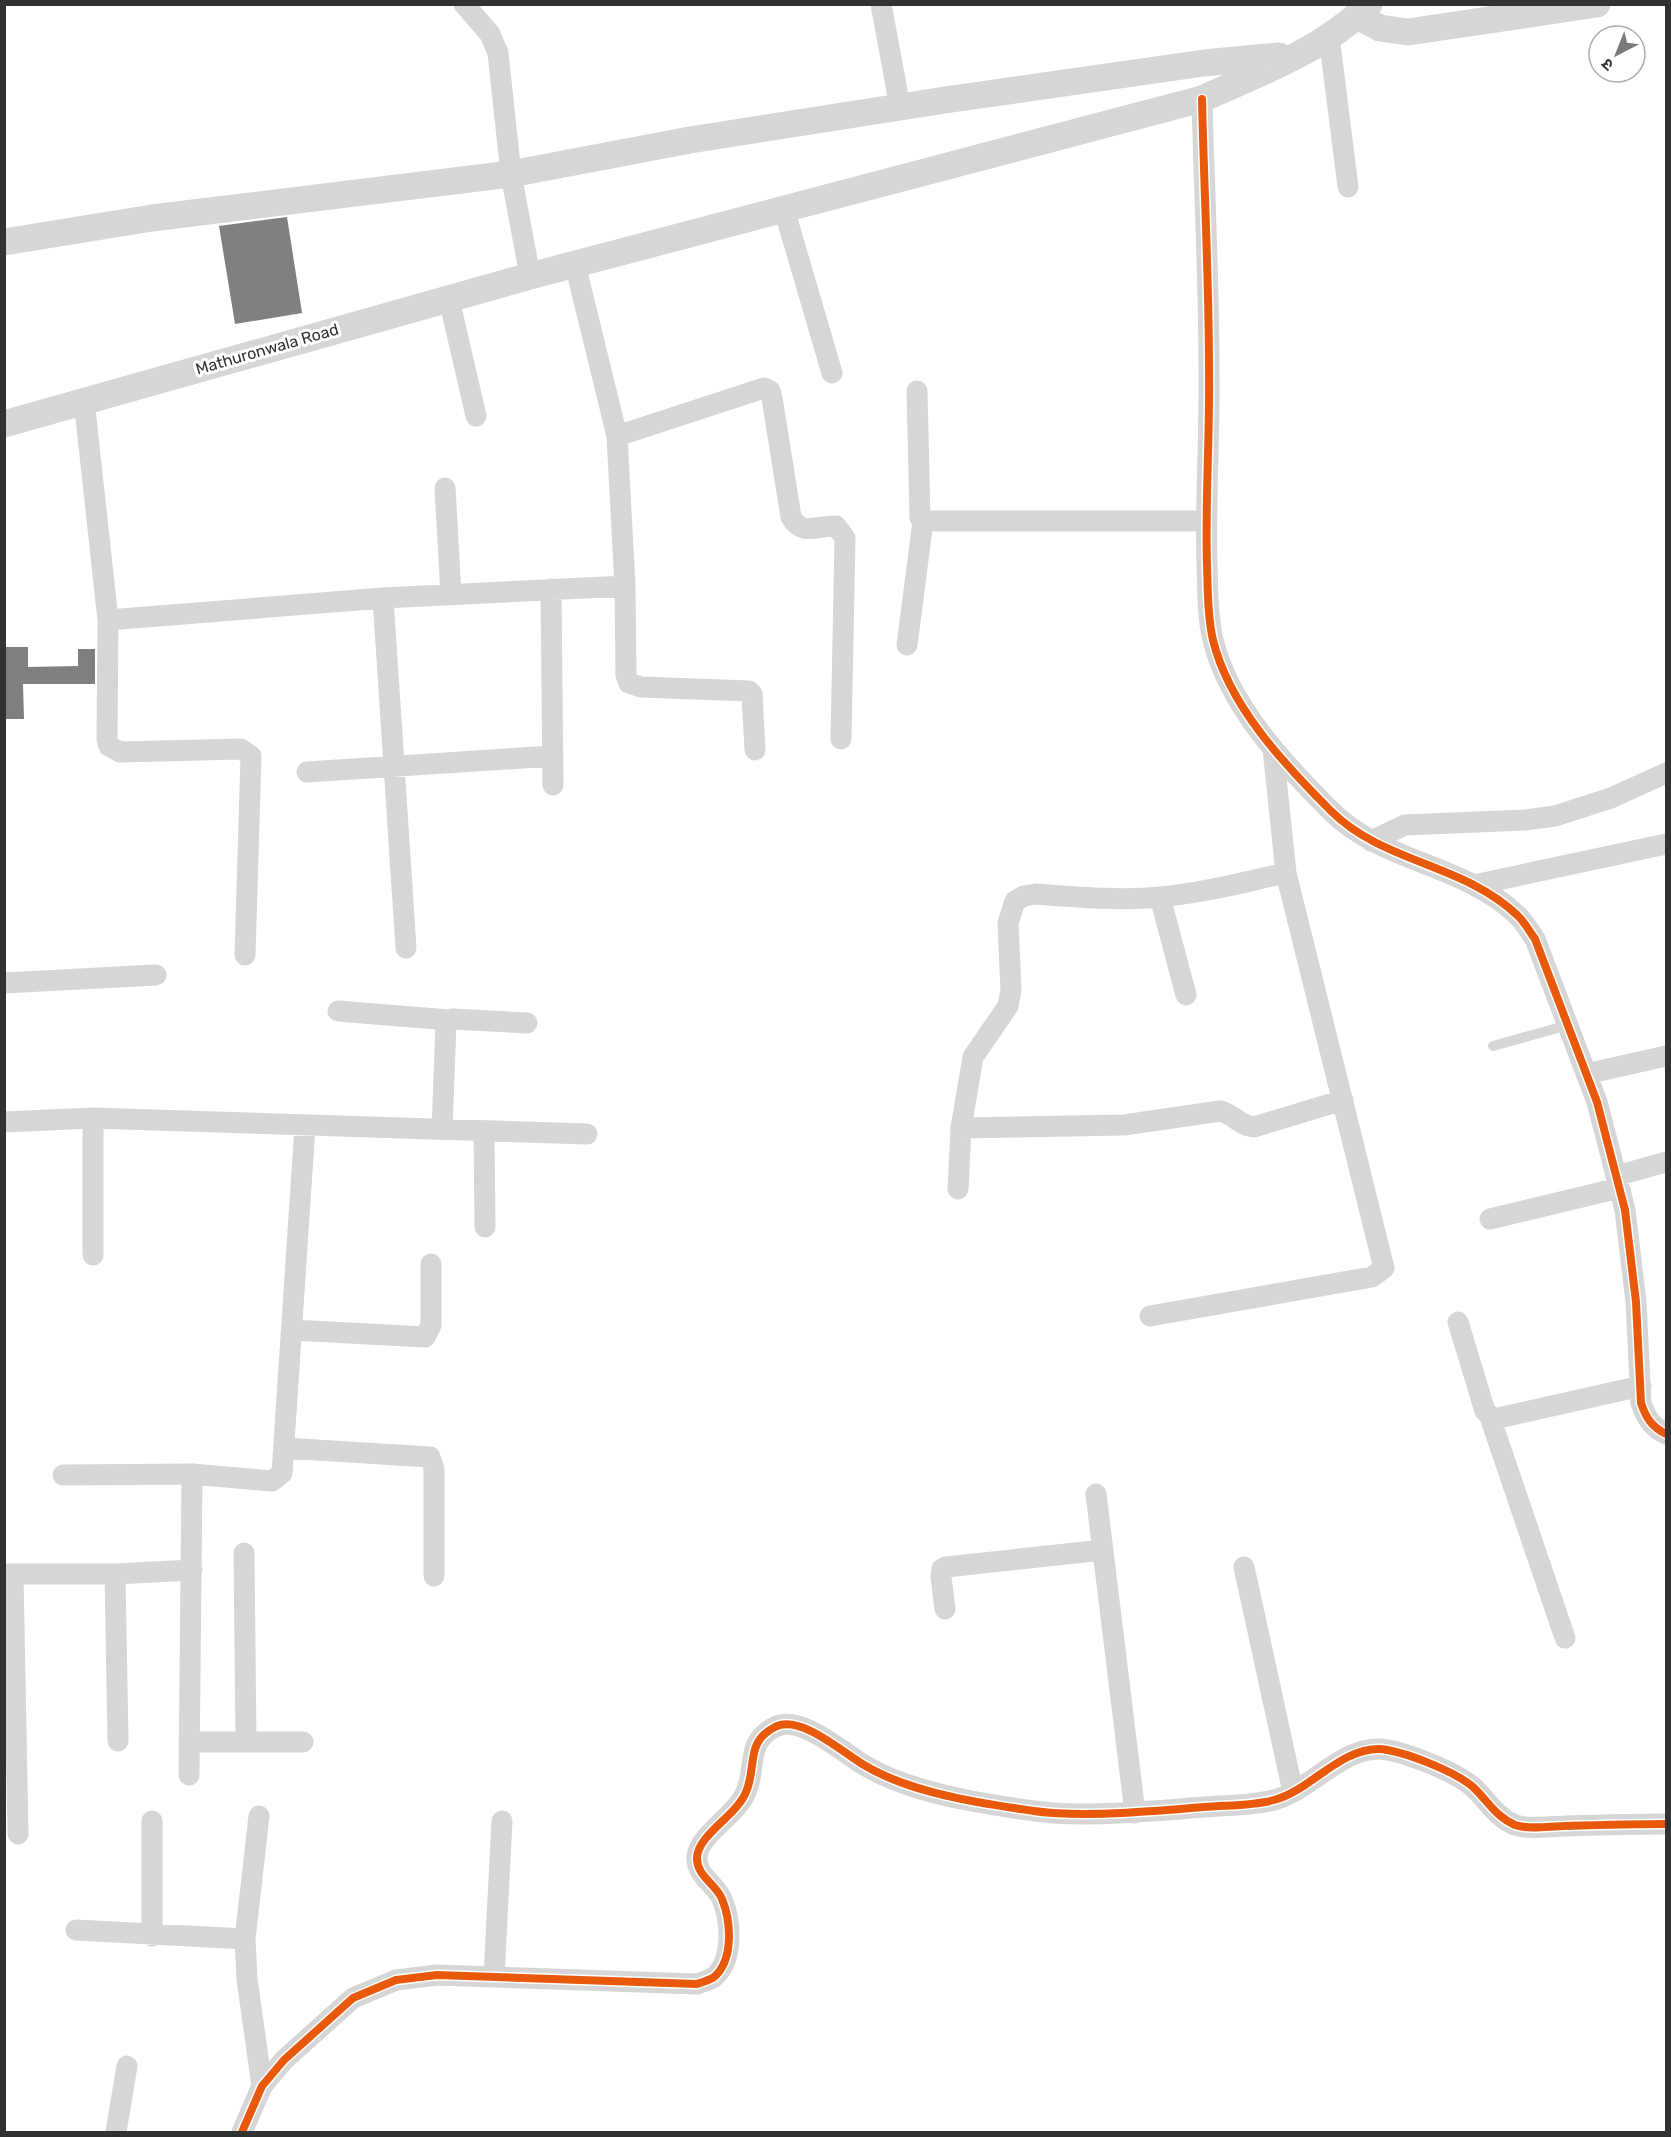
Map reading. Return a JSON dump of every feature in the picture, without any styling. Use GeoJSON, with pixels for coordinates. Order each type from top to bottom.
{"type":"FeatureCollection","features":[{"type":"Feature","properties":{"kind":"street"},"geometry":{"type":"LineString","coordinates":[[464,4],[490,34],[498,54],[511,174],[530,276]]}},
{"type":"Feature","properties":{"kind":"street"},"geometry":{"type":"LineString","coordinates":[[881,4],[900,107]]}},
{"type":"Feature","properties":{"kind":"street"},"geometry":{"type":"LineString","coordinates":[[1363,10],[1380,28],[1408,32],[1597,4]]}},
{"type":"Feature","properties":{"kind":"street","name":"Mathuronwala Road"},"geometry":{"type":"LineString","coordinates":[[4,424],[530,276],[1202,99],[1299,54],[1329,36],[1363,10]]}},
{"type":"Feature","properties":{"kind":"street"},"geometry":{"type":"LineString","coordinates":[[1329,36],[1348,187]]}},
{"type":"Feature","properties":{"kind":"street"},"geometry":{"type":"LineString","coordinates":[[4,242],[152,218],[511,174],[690,140],[900,107],[1204,63],[1299,54]]}},
{"type":"Feature","properties":{"kind":"street"},"geometry":{"type":"LineString","coordinates":[[1202,99],[1209,369],[1206,521],[1209,612],[1213,640],[1224,671],[1241,702],[1273,749],[1331,811],[1371,842],[1474,885],[1494,896],[1519,916],[1535,939],[1586,1074],[1625,1210],[1636,1302],[1641,1403],[1654,1428],[1666,1434]]}},
{"type":"Feature","properties":{"kind":"street"},"geometry":{"type":"LineString","coordinates":[[784,209],[832,373]]}},
{"type":"Feature","properties":{"kind":"street"},"geometry":{"type":"LineString","coordinates":[[575,264],[617,436],[625,586],[626,675],[629,683],[641,687],[749,691],[752,694],[755,750]]}},
{"type":"Feature","properties":{"kind":"street"},"geometry":{"type":"LineString","coordinates":[[449,298],[476,416]]}},
{"type":"Feature","properties":{"kind":"street"},"geometry":{"type":"LineString","coordinates":[[617,436],[757,390],[764,388],[770,391],[791,517],[800,529],[836,526],[845,538],[841,739]]}},
{"type":"Feature","properties":{"kind":"street"},"geometry":{"type":"LineString","coordinates":[[907,645],[923,521],[921,518],[917,391]]}},
{"type":"Feature","properties":{"kind":"street"},"geometry":{"type":"LineString","coordinates":[[84,400],[108,620],[107,740],[109,746],[120,752],[241,749],[250,756],[245,955]]}},
{"type":"Feature","properties":{"kind":"street"},"geometry":{"type":"LineString","coordinates":[[445,488],[451,594]]}},
{"type":"Feature","properties":{"kind":"street"},"geometry":{"type":"LineString","coordinates":[[923,521],[1206,521]]}},
{"type":"Feature","properties":{"kind":"street"},"geometry":{"type":"LineString","coordinates":[[108,620],[383,598],[625,586]]}},
{"type":"Feature","properties":{"kind":"street"},"geometry":{"type":"LineString","coordinates":[[550,589],[553,785]]}},
{"type":"Feature","properties":{"kind":"street"},"geometry":{"type":"LineString","coordinates":[[383,598],[406,948]]}},
{"type":"Feature","properties":{"kind":"street"},"geometry":{"type":"LineString","coordinates":[[1150,1317],[1379,1274],[1384,1262],[1286,873],[1273,749]]}},
{"type":"Feature","properties":{"kind":"street"},"geometry":{"type":"LineString","coordinates":[[307,772],[552,756]]}},
{"type":"Feature","properties":{"kind":"street"},"geometry":{"type":"LineString","coordinates":[[1371,842],[1405,825],[1525,820],[1555,816],[1611,798],[1666,773]]}},
{"type":"Feature","properties":{"kind":"street"},"geometry":{"type":"LineString","coordinates":[[1474,885],[1666,844]]}},
{"type":"Feature","properties":{"kind":"street"},"geometry":{"type":"LineString","coordinates":[[958,1189],[961,1128],[972,1057],[1008,1006],[1011,990],[1008,923],[1015,901],[1023,896],[1036,894],[1117,899],[1160,897],[1217,889],[1286,873]]}},
{"type":"Feature","properties":{"kind":"street"},"geometry":{"type":"LineString","coordinates":[[1160,897],[1186,995]]}},
{"type":"Feature","properties":{"kind":"street"},"geometry":{"type":"LineString","coordinates":[[4,983],[156,975]]}},
{"type":"Feature","properties":{"kind":"street"},"geometry":{"type":"LineString","coordinates":[[338,1011],[449,1020],[527,1023]]}},
{"type":"Feature","properties":{"kind":"street"},"geometry":{"type":"LineString","coordinates":[[442,1130],[445,1026],[449,1020]]}},
{"type":"Feature","properties":{"kind":"street"},"geometry":{"type":"LineString","coordinates":[[1586,1074],[1666,1056]]}},
{"type":"Feature","properties":{"kind":"street"},"geometry":{"type":"LineString","coordinates":[[961,1128],[1124,1125],[1220,1111],[1229,1113],[1245,1127],[1254,1127],[1343,1100]]}},
{"type":"Feature","properties":{"kind":"street"},"geometry":{"type":"LineString","coordinates":[[93,1118],[93,1255]]}},
{"type":"Feature","properties":{"kind":"street"},"geometry":{"type":"LineString","coordinates":[[4,1122],[93,1118],[587,1134]]}},
{"type":"Feature","properties":{"kind":"street"},"geometry":{"type":"LineString","coordinates":[[63,1475],[192,1474],[272,1481],[282,1473],[305,1126]]}},
{"type":"Feature","properties":{"kind":"street"},"geometry":{"type":"LineString","coordinates":[[484,1131],[485,1227]]}},
{"type":"Feature","properties":{"kind":"street"},"geometry":{"type":"LineString","coordinates":[[1490,1219],[1617,1182],[1666,1162]]}},
{"type":"Feature","properties":{"kind":"street"},"geometry":{"type":"LineString","coordinates":[[292,1330],[425,1337],[431,1325],[431,1264]]}},
{"type":"Feature","properties":{"kind":"street"},"geometry":{"type":"LineString","coordinates":[[1458,1322],[1485,1411],[1490,1418],[1565,1638]]}},
{"type":"Feature","properties":{"kind":"street"},"geometry":{"type":"LineString","coordinates":[[1490,1418],[1494,1419],[1641,1386]]}},
{"type":"Feature","properties":{"kind":"street"},"geometry":{"type":"LineString","coordinates":[[284,1448],[430,1457],[434,1469],[434,1576]]}},
{"type":"Feature","properties":{"kind":"street"},"geometry":{"type":"LineString","coordinates":[[189,1775],[192,1474]]}},
{"type":"Feature","properties":{"kind":"street"},"geometry":{"type":"LineString","coordinates":[[1096,1494],[1135,1813]]}},
{"type":"Feature","properties":{"kind":"street"},"geometry":{"type":"LineString","coordinates":[[945,1609],[941,1577],[942,1569],[946,1567],[1103,1550]]}},
{"type":"Feature","properties":{"kind":"street"},"geometry":{"type":"LineString","coordinates":[[244,1553],[246,1742]]}},
{"type":"Feature","properties":{"kind":"street"},"geometry":{"type":"LineString","coordinates":[[1244,1567],[1293,1792]]}},
{"type":"Feature","properties":{"kind":"street"},"geometry":{"type":"LineString","coordinates":[[18,1834],[9,1574],[115,1574],[192,1570]]}},
{"type":"Feature","properties":{"kind":"street"},"geometry":{"type":"LineString","coordinates":[[115,1574],[118,1741]]}},
{"type":"Feature","properties":{"kind":"street"},"geometry":{"type":"LineString","coordinates":[[242,2133],[262,2086],[284,2060],[353,1998],[372,1988],[396,1980],[437,1975],[697,1984],[713,1978],[722,1966],[729,1945],[728,1919],[721,1897],[700,1872],[697,1859],[700,1846],[735,1810],[746,1793],[751,1774],[752,1752],[757,1741],[776,1726],[789,1723],[806,1728],[867,1767],[915,1787],[975,1801],[1051,1813],[1135,1813],[1270,1802],[1293,1792],[1347,1758],[1366,1750],[1384,1749],[1404,1754],[1454,1775],[1472,1786],[1499,1816],[1522,1827],[1666,1824]]}},
{"type":"Feature","properties":{"kind":"street"},"geometry":{"type":"LineString","coordinates":[[189,1742],[303,1742]]}},
{"type":"Feature","properties":{"kind":"street"},"geometry":{"type":"LineString","coordinates":[[259,1816],[245,1939],[247,1979],[262,2086]]}},
{"type":"Feature","properties":{"kind":"street"},"geometry":{"type":"LineString","coordinates":[[152,1821],[152,1936]]}},
{"type":"Feature","properties":{"kind":"street"},"geometry":{"type":"LineString","coordinates":[[494,1977],[502,1821]]}},
{"type":"Feature","properties":{"kind":"street"},"geometry":{"type":"LineString","coordinates":[[76,1930],[152,1936],[245,1939]]}},
{"type":"Feature","properties":{"kind":"street"},"geometry":{"type":"LineString","coordinates":[[116,2133],[127,2066]]}},
{"type":"Feature","properties":{"kind":"lane"},"geometry":{"type":"LineString","coordinates":[[1493,1046],[1568,1025]]}},
{"type":"Feature","properties":{"kind":"building"},"geometry":{"type":"Polygon","coordinates":[[[287,217],[302,313],[235,324],[219,226],[287,217]]]}},
{"type":"Feature","properties":{"kind":"building"},"geometry":{"type":"Polygon","coordinates":[[[4,647],[28,647],[28,667],[78,666],[78,649],[95,649],[95,684],[23,684],[24,719],[4,719],[4,647]]]}},
{"type":"Feature","properties":{"kind":"cycle path"},"geometry":{"type":"LineString","coordinates":[[1202,99],[1209,336],[1208,593],[1211,631],[1221,664],[1232,688],[1260,733],[1331,811],[1352,828],[1375,842],[1449,873],[1496,898],[1520,917],[1535,939],[1597,1102],[1625,1210],[1636,1302],[1641,1403],[1650,1422],[1666,1434]]}},
{"type":"Feature","properties":{"kind":"cycle path"},"geometry":{"type":"LineString","coordinates":[[242,2132],[262,2086],[284,2060],[353,1998],[396,1980],[437,1975],[697,1984],[714,1977],[725,1961],[729,1929],[722,1899],[703,1875],[698,1864],[699,1849],[711,1832],[735,1809],[746,1792],[753,1756],[759,1740],[775,1727],[785,1724],[821,1736],[864,1765],[904,1784],[963,1799],[1044,1812],[1128,1813],[1266,1802],[1301,1788],[1352,1755],[1365,1750],[1380,1749],[1415,1758],[1455,1775],[1473,1787],[1497,1813],[1515,1825],[1533,1828],[1666,1824]]}}]}
